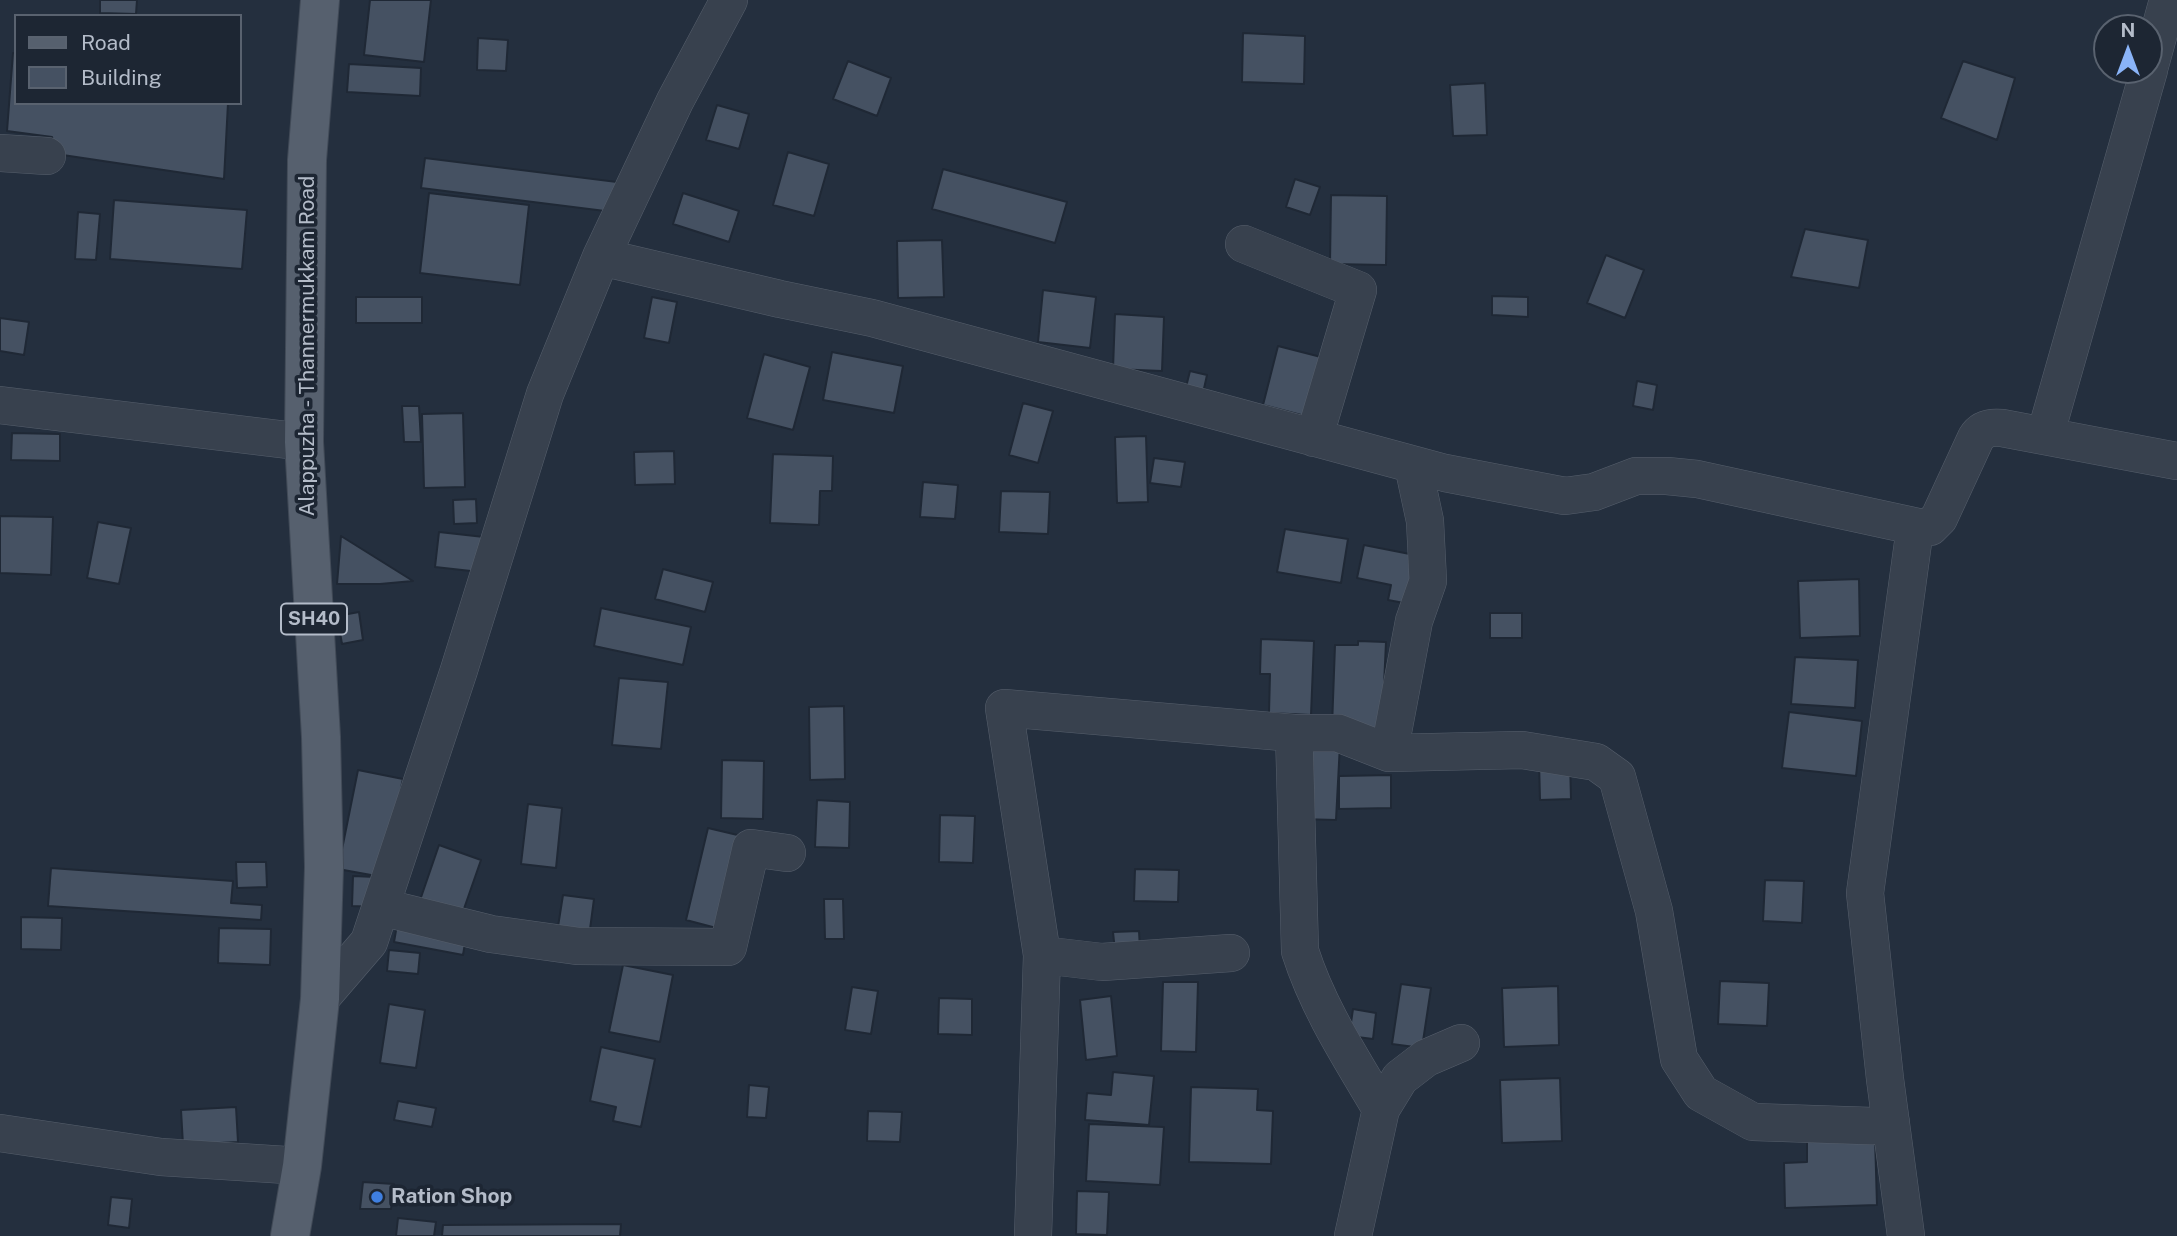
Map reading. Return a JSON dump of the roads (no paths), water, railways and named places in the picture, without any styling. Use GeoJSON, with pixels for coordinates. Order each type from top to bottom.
{"type":"FeatureCollection","features":[{"type":"Feature","properties":{"kind":"main road","name":"Alappuzha - Thannermukkam Road"},"geometry":{"type":"LineString","coordinates":[[290,1236],[302,1166],[320,999],[324,867],[321,737],[304,442],[307,160],[320,0]]}},
{"type":"Feature","properties":{"kind":"street"},"geometry":{"type":"LineString","coordinates":[[320,999],[369,942],[459,670],[545,394],[601,257],[675,101],[729,0]]}},
{"type":"Feature","properties":{"kind":"street"},"geometry":{"type":"LineString","coordinates":[[2163,30],[2168,0]]}},
{"type":"Feature","properties":{"kind":"street"},"geometry":{"type":"LineString","coordinates":[[2045,436],[2151,84]]}},
{"type":"Feature","properties":{"kind":"street"},"geometry":{"type":"LineString","coordinates":[[0,153],[47,156]]}},
{"type":"Feature","properties":{"kind":"street"},"geometry":{"type":"LineString","coordinates":[[1244,244],[1358,290],[1314,438]]}},
{"type":"Feature","properties":{"kind":"street"},"geometry":{"type":"LineString","coordinates":[[601,257],[872,318],[1445,474],[1564,496],[1594,492],[1636,476],[1667,476],[1697,479],[1915,527],[1930,527],[1939,518],[1979,433],[1995,427],[2177,461]]}},
{"type":"Feature","properties":{"kind":"street"},"geometry":{"type":"LineString","coordinates":[[0,405],[304,442]]}},
{"type":"Feature","properties":{"kind":"street"},"geometry":{"type":"LineString","coordinates":[[1389,753],[1414,621],[1429,581],[1424,521],[1413,465]]}},
{"type":"Feature","properties":{"kind":"street"},"geometry":{"type":"LineString","coordinates":[[1906,1236],[1866,893],[1915,527]]}},
{"type":"Feature","properties":{"kind":"street"},"geometry":{"type":"LineString","coordinates":[[1033,1236],[1042,955],[1004,708],[1294,733],[1338,733],[1389,753],[1522,750],[1596,762],[1617,777],[1654,911],[1679,1059],[1701,1093],[1752,1122],[1873,1126],[1891,1122]]}},
{"type":"Feature","properties":{"kind":"street"},"geometry":{"type":"LineString","coordinates":[[1294,733],[1300,951],[1309,981],[1323,1010],[1381,1109]]}},
{"type":"Feature","properties":{"kind":"street"},"geometry":{"type":"LineString","coordinates":[[381,907],[491,934],[577,946],[729,947],[751,848],[787,853]]}},
{"type":"Feature","properties":{"kind":"street"},"geometry":{"type":"LineString","coordinates":[[1042,955],[1102,962],[1231,953]]}},
{"type":"Feature","properties":{"kind":"street"},"geometry":{"type":"LineString","coordinates":[[1353,1236],[1381,1109],[1400,1078],[1426,1058],[1461,1043]]}},
{"type":"Feature","properties":{"kind":"street"},"geometry":{"type":"LineString","coordinates":[[0,1132],[161,1157],[302,1166]]}},
{"type":"Feature","properties":{"kind":"place","name":"Ration Shop"},"geometry":{"type":"Point","coordinates":[377,1197]}}]}
